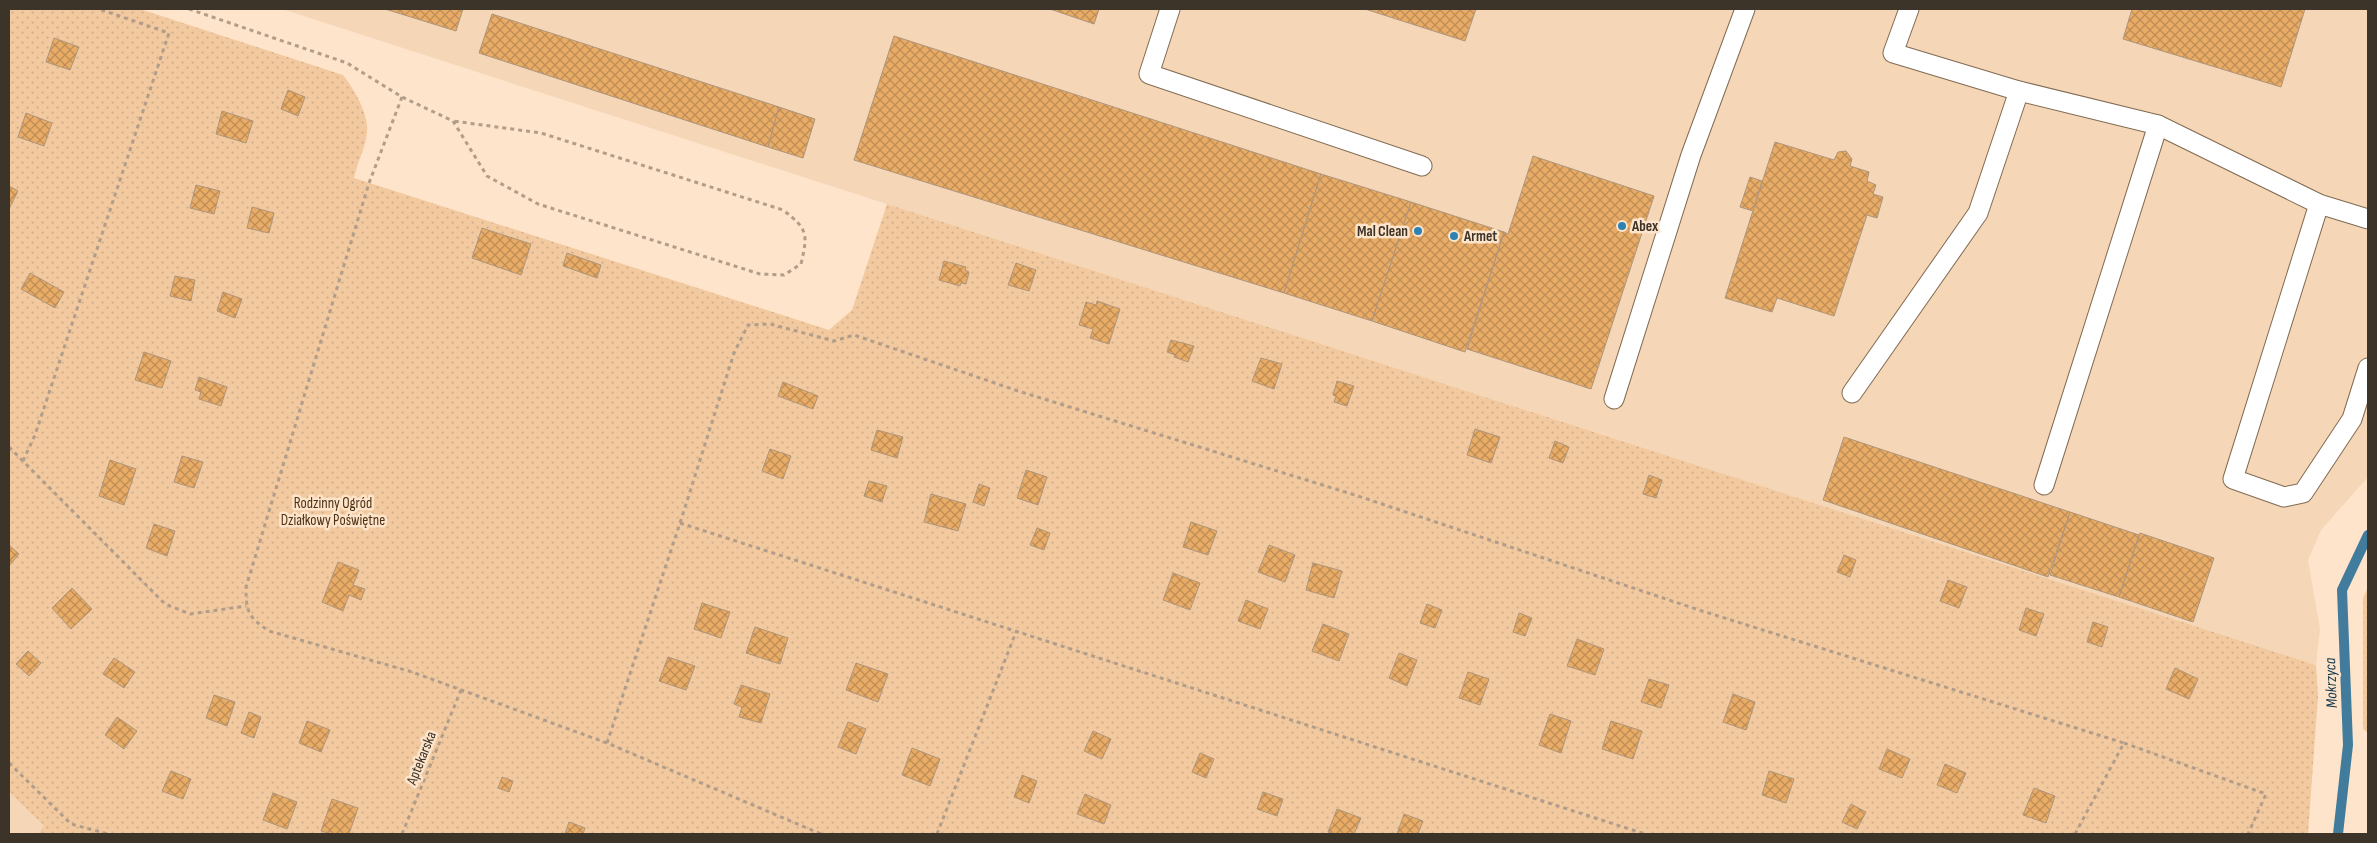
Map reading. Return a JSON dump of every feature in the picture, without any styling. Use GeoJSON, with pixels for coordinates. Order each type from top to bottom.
{"type":"FeatureCollection","features":[{"type":"Feature","properties":{"kind":"lane"},"geometry":{"type":"LineString","coordinates":[[1170,9],[1149,74],[1422,166]]}},
{"type":"Feature","properties":{"kind":"lane"},"geometry":{"type":"LineString","coordinates":[[1614,399],[1691,155],[1745,9]]}},
{"type":"Feature","properties":{"kind":"lane"},"geometry":{"type":"LineString","coordinates":[[1909,9],[1892,54],[2019,91],[2158,125],[2319,204],[2368,219]]}},
{"type":"Feature","properties":{"kind":"lane"},"geometry":{"type":"LineString","coordinates":[[1852,393],[1978,213],[2019,91]]}},
{"type":"Feature","properties":{"kind":"lane"},"geometry":{"type":"LineString","coordinates":[[2044,485],[2158,125]]}},
{"type":"Feature","properties":{"kind":"lane"},"geometry":{"type":"LineString","coordinates":[[2319,204],[2233,479],[2284,497],[2302,493],[2352,419],[2368,368]]}},
{"type":"Feature","properties":{"kind":"path"},"geometry":{"type":"LineString","coordinates":[[23,461],[35,435],[169,33],[99,9]]}},
{"type":"Feature","properties":{"kind":"path"},"geometry":{"type":"LineString","coordinates":[[189,9],[347,63],[402,97],[452,122],[541,133],[783,210],[801,223],[806,241],[801,264],[784,275],[760,274],[538,204],[487,176],[452,122]]}},
{"type":"Feature","properties":{"kind":"path"},"geometry":{"type":"LineString","coordinates":[[402,97],[366,193],[246,587],[246,606],[252,620],[269,631],[412,672],[607,743],[821,834]]}},
{"type":"Feature","properties":{"kind":"path"},"geometry":{"type":"LineString","coordinates":[[607,743],[734,354],[748,325],[770,324],[834,341],[854,336],[1028,394],[1358,496],[1699,610],[2124,743],[2266,794],[2248,834]]}},
{"type":"Feature","properties":{"kind":"path"},"geometry":{"type":"LineString","coordinates":[[9,447],[165,604],[190,614],[246,606]]}},
{"type":"Feature","properties":{"kind":"path"},"geometry":{"type":"LineString","coordinates":[[680,523],[1645,834]]}},
{"type":"Feature","properties":{"kind":"path"},"geometry":{"type":"LineString","coordinates":[[938,834],[1016,632]]}},
{"type":"Feature","properties":{"kind":"path","name":"Aptekarska"},"geometry":{"type":"LineString","coordinates":[[402,834],[461,690]]}},
{"type":"Feature","properties":{"kind":"path"},"geometry":{"type":"LineString","coordinates":[[2075,834],[2124,743]]}},
{"type":"Feature","properties":{"kind":"path"},"geometry":{"type":"LineString","coordinates":[[9,762],[70,824],[108,834]]}},
{"type":"Feature","properties":{"kind":"shaded area"},"geometry":{"type":"Polygon","coordinates":[[[282,9],[2368,9],[2368,477],[2321,530],[2308,560],[2320,629],[2316,665],[282,9]]]}},
{"type":"Feature","properties":{"kind":"shaded area"},"geometry":{"type":"Polygon","coordinates":[[[9,792],[45,827],[38,834],[9,834],[9,792]]]}},
{"type":"Feature","properties":{"kind":"green space","name":"Rodzinny Ogród Działkowy Poświętne"},"geometry":{"type":"Polygon","coordinates":[[[9,9],[140,9],[343,75],[360,102],[367,125],[365,143],[354,178],[829,330],[852,310],[887,204],[2316,665],[2318,696],[2308,834],[38,834],[44,826],[9,792],[9,9]]]}},
{"type":"Feature","properties":{"kind":"green space"},"geometry":{"type":"Polygon","coordinates":[[[2368,587],[2368,733],[2363,729],[2363,598],[2368,587]]]}},
{"type":"Feature","properties":{"kind":"building"},"geometry":{"type":"Polygon","coordinates":[[[385,9],[463,9],[456,31],[385,9]]]}},
{"type":"Feature","properties":{"kind":"building"},"geometry":{"type":"Polygon","coordinates":[[[1050,9],[1099,9],[1094,24],[1050,9]]]}},
{"type":"Feature","properties":{"kind":"building"},"geometry":{"type":"Polygon","coordinates":[[[1365,9],[1476,9],[1465,41],[1365,9]]]}},
{"type":"Feature","properties":{"kind":"building"},"geometry":{"type":"Polygon","coordinates":[[[2132,9],[2305,9],[2281,87],[2123,39],[2132,9]]]}},
{"type":"Feature","properties":{"kind":"building"},"geometry":{"type":"Polygon","coordinates":[[[492,14],[779,107],[768,147],[479,53],[492,14]]]}},
{"type":"Feature","properties":{"kind":"building"},"geometry":{"type":"Polygon","coordinates":[[[894,36],[1321,174],[1284,293],[854,160],[894,36]]]}},
{"type":"Feature","properties":{"kind":"building"},"geometry":{"type":"Polygon","coordinates":[[[54,38],[79,47],[70,70],[46,62],[54,38]]]}},
{"type":"Feature","properties":{"kind":"building"},"geometry":{"type":"Polygon","coordinates":[[[288,90],[305,97],[298,116],[281,109],[288,90]]]}},
{"type":"Feature","properties":{"kind":"building"},"geometry":{"type":"Polygon","coordinates":[[[779,107],[815,119],[803,158],[768,147],[779,107]]]}},
{"type":"Feature","properties":{"kind":"building"},"geometry":{"type":"Polygon","coordinates":[[[222,111],[253,121],[246,143],[216,134],[222,111]]]}},
{"type":"Feature","properties":{"kind":"building"},"geometry":{"type":"Polygon","coordinates":[[[26,113],[52,123],[44,146],[18,137],[26,113]]]}},
{"type":"Feature","properties":{"kind":"building"},"geometry":{"type":"Polygon","coordinates":[[[1775,142],[1834,160],[1838,152],[1846,151],[1852,159],[1850,166],[1869,172],[1867,181],[1876,185],[1873,194],[1883,197],[1877,218],[1867,215],[1834,316],[1777,298],[1772,312],[1725,298],[1775,142]]]}},
{"type":"Feature","properties":{"kind":"building"},"geometry":{"type":"Polygon","coordinates":[[[1533,156],[1654,196],[1591,389],[1467,349],[1504,232],[1508,234],[1533,156]]]}},
{"type":"Feature","properties":{"kind":"building"},"geometry":{"type":"Polygon","coordinates":[[[1321,174],[1411,202],[1372,321],[1284,293],[1321,174]]]}},
{"type":"Feature","properties":{"kind":"building"},"geometry":{"type":"Polygon","coordinates":[[[1750,177],[1762,181],[1753,211],[1740,207],[1750,177]]]}},
{"type":"Feature","properties":{"kind":"building"},"geometry":{"type":"Polygon","coordinates":[[[196,185],[220,191],[214,214],[190,208],[196,185]]]}},
{"type":"Feature","properties":{"kind":"building"},"geometry":{"type":"Polygon","coordinates":[[[9,186],[18,191],[9,209],[9,186]]]}},
{"type":"Feature","properties":{"kind":"building"},"geometry":{"type":"Polygon","coordinates":[[[1411,202],[1504,232],[1465,352],[1372,321],[1411,202]]]}},
{"type":"Feature","properties":{"kind":"building"},"geometry":{"type":"Polygon","coordinates":[[[252,207],[274,213],[269,233],[247,228],[252,207]]]}},
{"type":"Feature","properties":{"kind":"building"},"geometry":{"type":"Polygon","coordinates":[[[482,228],[531,244],[521,275],[472,258],[482,228]]]}},
{"type":"Feature","properties":{"kind":"building"},"geometry":{"type":"Polygon","coordinates":[[[567,253],[601,265],[597,278],[563,266],[567,253]]]}},
{"type":"Feature","properties":{"kind":"building"},"geometry":{"type":"Polygon","coordinates":[[[944,261],[966,267],[965,270],[969,272],[966,284],[961,283],[960,286],[939,280],[944,261]]]}},
{"type":"Feature","properties":{"kind":"building"},"geometry":{"type":"Polygon","coordinates":[[[1016,263],[1036,270],[1029,291],[1008,285],[1016,263]]]}},
{"type":"Feature","properties":{"kind":"building"},"geometry":{"type":"Polygon","coordinates":[[[30,273],[64,292],[55,308],[21,289],[30,273]]]}},
{"type":"Feature","properties":{"kind":"building"},"geometry":{"type":"Polygon","coordinates":[[[175,276],[195,280],[191,301],[170,296],[175,276]]]}},
{"type":"Feature","properties":{"kind":"building"},"geometry":{"type":"Polygon","coordinates":[[[223,292],[242,299],[235,318],[217,311],[223,292]]]}},
{"type":"Feature","properties":{"kind":"building"},"geometry":{"type":"Polygon","coordinates":[[[1097,301],[1120,309],[1109,344],[1090,338],[1093,329],[1079,325],[1086,302],[1096,305],[1097,301]]]}},
{"type":"Feature","properties":{"kind":"building"},"geometry":{"type":"Polygon","coordinates":[[[1171,340],[1194,346],[1188,362],[1174,357],[1175,355],[1167,352],[1171,340]]]}},
{"type":"Feature","properties":{"kind":"building"},"geometry":{"type":"Polygon","coordinates":[[[144,352],[171,361],[162,388],[135,380],[144,352]]]}},
{"type":"Feature","properties":{"kind":"building"},"geometry":{"type":"Polygon","coordinates":[[[1261,358],[1282,364],[1274,389],[1252,381],[1261,358]]]}},
{"type":"Feature","properties":{"kind":"building"},"geometry":{"type":"Polygon","coordinates":[[[199,377],[227,387],[221,406],[199,399],[201,392],[195,390],[199,377]]]}},
{"type":"Feature","properties":{"kind":"building"},"geometry":{"type":"Polygon","coordinates":[[[1337,381],[1354,386],[1347,406],[1334,402],[1336,396],[1333,395],[1337,381]]]}},
{"type":"Feature","properties":{"kind":"building"},"geometry":{"type":"Polygon","coordinates":[[[783,382],[818,396],[813,409],[778,396],[783,382]]]}},
{"type":"Feature","properties":{"kind":"building"},"geometry":{"type":"Polygon","coordinates":[[[1475,429],[1500,437],[1491,463],[1467,455],[1475,429]]]}},
{"type":"Feature","properties":{"kind":"building"},"geometry":{"type":"Polygon","coordinates":[[[877,430],[903,437],[897,458],[871,450],[877,430]]]}},
{"type":"Feature","properties":{"kind":"building"},"geometry":{"type":"Polygon","coordinates":[[[1844,437],[2070,512],[2048,577],[1823,500],[1844,437]]]}},
{"type":"Feature","properties":{"kind":"building"},"geometry":{"type":"Polygon","coordinates":[[[1555,441],[1569,447],[1563,463],[1549,458],[1555,441]]]}},
{"type":"Feature","properties":{"kind":"building"},"geometry":{"type":"Polygon","coordinates":[[[770,449],[791,456],[783,479],[762,471],[770,449]]]}},
{"type":"Feature","properties":{"kind":"building"},"geometry":{"type":"Polygon","coordinates":[[[182,456],[203,462],[194,488],[174,482],[182,456]]]}},
{"type":"Feature","properties":{"kind":"building"},"geometry":{"type":"Polygon","coordinates":[[[110,460],[136,469],[124,505],[99,496],[110,460]]]}},
{"type":"Feature","properties":{"kind":"building"},"geometry":{"type":"Polygon","coordinates":[[[1026,470],[1047,477],[1038,505],[1017,498],[1026,470]]]}},
{"type":"Feature","properties":{"kind":"building"},"geometry":{"type":"Polygon","coordinates":[[[1649,475],[1662,480],[1656,498],[1643,494],[1649,475]]]}},
{"type":"Feature","properties":{"kind":"building"},"geometry":{"type":"Polygon","coordinates":[[[869,481],[887,486],[882,502],[864,496],[869,481]]]}},
{"type":"Feature","properties":{"kind":"building"},"geometry":{"type":"Polygon","coordinates":[[[979,484],[990,488],[984,506],[973,502],[979,484]]]}},
{"type":"Feature","properties":{"kind":"building"},"geometry":{"type":"Polygon","coordinates":[[[931,494],[966,504],[958,531],[924,522],[931,494]]]}},
{"type":"Feature","properties":{"kind":"building"},"geometry":{"type":"Polygon","coordinates":[[[2070,512],[2139,535],[2119,597],[2050,575],[2070,512]]]}},
{"type":"Feature","properties":{"kind":"building"},"geometry":{"type":"Polygon","coordinates":[[[1191,522],[1217,531],[1208,555],[1183,547],[1191,522]]]}},
{"type":"Feature","properties":{"kind":"building"},"geometry":{"type":"Polygon","coordinates":[[[154,524],[175,531],[167,556],[146,548],[154,524]]]}},
{"type":"Feature","properties":{"kind":"building"},"geometry":{"type":"Polygon","coordinates":[[[1037,528],[1050,533],[1044,550],[1030,545],[1037,528]]]}},
{"type":"Feature","properties":{"kind":"building"},"geometry":{"type":"Polygon","coordinates":[[[2140,533],[2214,558],[2193,622],[2119,597],[2140,533]]]}},
{"type":"Feature","properties":{"kind":"building"},"geometry":{"type":"Polygon","coordinates":[[[9,545],[19,554],[9,566],[9,545]]]}},
{"type":"Feature","properties":{"kind":"building"},"geometry":{"type":"Polygon","coordinates":[[[1269,545],[1295,555],[1285,582],[1258,572],[1269,545]]]}},
{"type":"Feature","properties":{"kind":"building"},"geometry":{"type":"Polygon","coordinates":[[[1844,555],[1856,560],[1850,577],[1837,572],[1844,555]]]}},
{"type":"Feature","properties":{"kind":"building"},"geometry":{"type":"Polygon","coordinates":[[[338,562],[359,570],[353,585],[365,589],[361,600],[349,595],[343,611],[322,602],[338,562]]]}},
{"type":"Feature","properties":{"kind":"building"},"geometry":{"type":"Polygon","coordinates":[[[1313,563],[1342,571],[1334,598],[1306,590],[1313,563]]]}},
{"type":"Feature","properties":{"kind":"building"},"geometry":{"type":"Polygon","coordinates":[[[1173,573],[1200,583],[1190,610],[1163,600],[1173,573]]]}},
{"type":"Feature","properties":{"kind":"building"},"geometry":{"type":"Polygon","coordinates":[[[1948,580],[1967,587],[1959,608],[1940,601],[1948,580]]]}},
{"type":"Feature","properties":{"kind":"building"},"geometry":{"type":"Polygon","coordinates":[[[72,588],[92,609],[71,629],[52,608],[72,588]]]}},
{"type":"Feature","properties":{"kind":"building"},"geometry":{"type":"Polygon","coordinates":[[[1246,600],[1268,609],[1260,629],[1238,621],[1246,600]]]}},
{"type":"Feature","properties":{"kind":"building"},"geometry":{"type":"Polygon","coordinates":[[[702,603],[730,612],[721,638],[694,629],[702,603]]]}},
{"type":"Feature","properties":{"kind":"building"},"geometry":{"type":"Polygon","coordinates":[[[1427,604],[1442,610],[1435,628],[1420,623],[1427,604]]]}},
{"type":"Feature","properties":{"kind":"building"},"geometry":{"type":"Polygon","coordinates":[[[2026,608],[2044,614],[2036,636],[2019,630],[2026,608]]]}},
{"type":"Feature","properties":{"kind":"building"},"geometry":{"type":"Polygon","coordinates":[[[1519,613],[1532,618],[1525,636],[1513,632],[1519,613]]]}},
{"type":"Feature","properties":{"kind":"building"},"geometry":{"type":"Polygon","coordinates":[[[2093,622],[2108,627],[2102,647],[2087,642],[2093,622]]]}},
{"type":"Feature","properties":{"kind":"building"},"geometry":{"type":"Polygon","coordinates":[[[1323,624],[1349,634],[1339,661],[1312,651],[1323,624]]]}},
{"type":"Feature","properties":{"kind":"building"},"geometry":{"type":"Polygon","coordinates":[[[755,627],[788,638],[780,664],[746,653],[755,627]]]}},
{"type":"Feature","properties":{"kind":"building"},"geometry":{"type":"Polygon","coordinates":[[[1577,639],[1604,649],[1595,675],[1567,666],[1577,639]]]}},
{"type":"Feature","properties":{"kind":"building"},"geometry":{"type":"Polygon","coordinates":[[[28,651],[41,663],[29,676],[16,664],[28,651]]]}},
{"type":"Feature","properties":{"kind":"building"},"geometry":{"type":"Polygon","coordinates":[[[1399,653],[1417,660],[1407,686],[1389,678],[1399,653]]]}},
{"type":"Feature","properties":{"kind":"building"},"geometry":{"type":"Polygon","coordinates":[[[668,657],[695,666],[686,690],[659,681],[668,657]]]}},
{"type":"Feature","properties":{"kind":"building"},"geometry":{"type":"Polygon","coordinates":[[[114,658],[135,672],[124,688],[103,674],[114,658]]]}},
{"type":"Feature","properties":{"kind":"building"},"geometry":{"type":"Polygon","coordinates":[[[856,663],[888,674],[878,702],[846,690],[856,663]]]}},
{"type":"Feature","properties":{"kind":"building"},"geometry":{"type":"Polygon","coordinates":[[[2175,668],[2198,679],[2189,699],[2166,689],[2175,668]]]}},
{"type":"Feature","properties":{"kind":"building"},"geometry":{"type":"Polygon","coordinates":[[[1468,672],[1489,679],[1480,705],[1459,698],[1468,672]]]}},
{"type":"Feature","properties":{"kind":"building"},"geometry":{"type":"Polygon","coordinates":[[[1649,679],[1669,685],[1661,708],[1641,702],[1649,679]]]}},
{"type":"Feature","properties":{"kind":"building"},"geometry":{"type":"Polygon","coordinates":[[[741,685],[770,694],[761,723],[739,717],[742,707],[734,704],[741,685]]]}},
{"type":"Feature","properties":{"kind":"building"},"geometry":{"type":"Polygon","coordinates":[[[1733,694],[1755,702],[1746,730],[1723,722],[1733,694]]]}},
{"type":"Feature","properties":{"kind":"building"},"geometry":{"type":"Polygon","coordinates":[[[214,695],[235,702],[227,726],[206,718],[214,695]]]}},
{"type":"Feature","properties":{"kind":"building"},"geometry":{"type":"Polygon","coordinates":[[[249,712],[261,717],[254,738],[241,733],[249,712]]]}},
{"type":"Feature","properties":{"kind":"building"},"geometry":{"type":"Polygon","coordinates":[[[1550,714],[1571,721],[1561,753],[1539,745],[1550,714]]]}},
{"type":"Feature","properties":{"kind":"building"},"geometry":{"type":"Polygon","coordinates":[[[117,717],[137,731],[124,749],[105,735],[117,717]]]}},
{"type":"Feature","properties":{"kind":"building"},"geometry":{"type":"Polygon","coordinates":[[[307,721],[330,730],[321,752],[299,743],[307,721]]]}},
{"type":"Feature","properties":{"kind":"building"},"geometry":{"type":"Polygon","coordinates":[[[1611,721],[1642,731],[1633,759],[1602,749],[1611,721]]]}},
{"type":"Feature","properties":{"kind":"building"},"geometry":{"type":"Polygon","coordinates":[[[848,722],[866,729],[856,754],[838,747],[848,722]]]}},
{"type":"Feature","properties":{"kind":"building"},"geometry":{"type":"Polygon","coordinates":[[[1093,731],[1111,739],[1102,759],[1084,751],[1093,731]]]}},
{"type":"Feature","properties":{"kind":"building"},"geometry":{"type":"Polygon","coordinates":[[[912,748],[940,759],[930,786],[902,775],[912,748]]]}},
{"type":"Feature","properties":{"kind":"building"},"geometry":{"type":"Polygon","coordinates":[[[1887,749],[1910,759],[1902,778],[1879,769],[1887,749]]]}},
{"type":"Feature","properties":{"kind":"building"},"geometry":{"type":"Polygon","coordinates":[[[1200,753],[1214,759],[1206,778],[1192,772],[1200,753]]]}},
{"type":"Feature","properties":{"kind":"building"},"geometry":{"type":"Polygon","coordinates":[[[1945,764],[1966,773],[1957,793],[1937,785],[1945,764]]]}},
{"type":"Feature","properties":{"kind":"building"},"geometry":{"type":"Polygon","coordinates":[[[171,771],[191,779],[183,799],[162,791],[171,771]]]}},
{"type":"Feature","properties":{"kind":"building"},"geometry":{"type":"Polygon","coordinates":[[[1769,771],[1794,779],[1786,803],[1762,795],[1769,771]]]}},
{"type":"Feature","properties":{"kind":"building"},"geometry":{"type":"Polygon","coordinates":[[[1022,775],[1037,781],[1029,803],[1014,797],[1022,775]]]}},
{"type":"Feature","properties":{"kind":"building"},"geometry":{"type":"Polygon","coordinates":[[[502,777],[513,781],[509,792],[498,788],[502,777]]]}},
{"type":"Feature","properties":{"kind":"building"},"geometry":{"type":"Polygon","coordinates":[[[2034,788],[2055,796],[2046,823],[2023,815],[2034,788]]]}},
{"type":"Feature","properties":{"kind":"building"},"geometry":{"type":"Polygon","coordinates":[[[1263,792],[1283,799],[1277,816],[1257,809],[1263,792]]]}},
{"type":"Feature","properties":{"kind":"building"},"geometry":{"type":"Polygon","coordinates":[[[273,793],[297,802],[287,829],[263,820],[273,793]]]}},
{"type":"Feature","properties":{"kind":"building"},"geometry":{"type":"Polygon","coordinates":[[[1085,794],[1111,805],[1104,824],[1077,814],[1085,794]]]}},
{"type":"Feature","properties":{"kind":"building"},"geometry":{"type":"Polygon","coordinates":[[[332,799],[358,808],[349,834],[332,834],[321,831],[332,799]]]}},
{"type":"Feature","properties":{"kind":"building"},"geometry":{"type":"Polygon","coordinates":[[[1851,804],[1866,812],[1857,829],[1842,822],[1851,804]]]}},
{"type":"Feature","properties":{"kind":"building"},"geometry":{"type":"Polygon","coordinates":[[[1337,809],[1361,818],[1354,834],[1334,834],[1328,832],[1337,809]]]}},
{"type":"Feature","properties":{"kind":"building"},"geometry":{"type":"Polygon","coordinates":[[[1404,814],[1423,821],[1418,834],[1397,834],[1404,814]]]}},
{"type":"Feature","properties":{"kind":"building"},"geometry":{"type":"Polygon","coordinates":[[[569,822],[585,828],[583,834],[565,834],[569,822]]]}},
{"type":"Feature","properties":{"kind":"waterway","name":"Mokrzyca"},"geometry":{"type":"LineString","coordinates":[[2338,834],[2348,745],[2342,590],[2368,535]]}},
{"type":"Feature","properties":{"kind":"place","name":"Abex"},"geometry":{"type":"Point","coordinates":[1622,226]}},
{"type":"Feature","properties":{"kind":"place","name":"Mal Clean"},"geometry":{"type":"Point","coordinates":[1418,231]}},
{"type":"Feature","properties":{"kind":"place","name":"Armet"},"geometry":{"type":"Point","coordinates":[1454,236]}}]}
